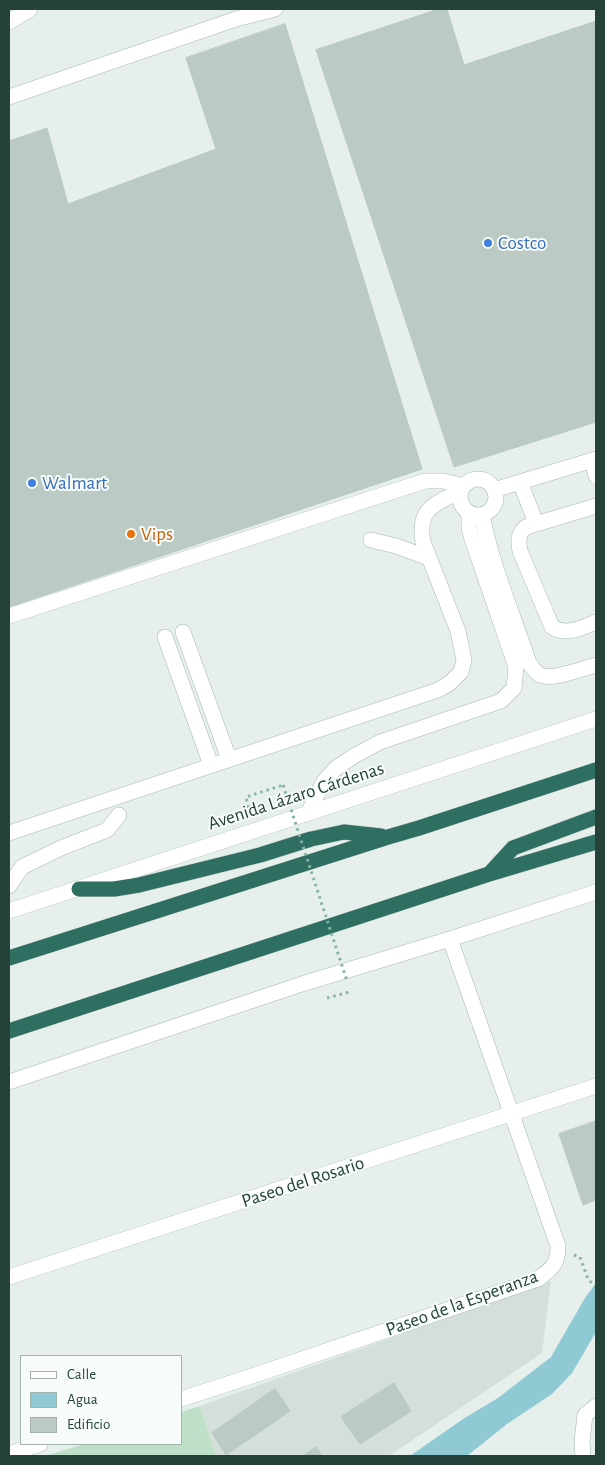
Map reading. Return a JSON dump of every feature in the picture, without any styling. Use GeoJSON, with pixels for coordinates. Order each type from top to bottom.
{"type":"FeatureCollection","features":[{"type":"Feature","properties":{"kind":"highway"},"geometry":{"type":"LineString","coordinates":[[9,958],[596,770]]}},
{"type":"Feature","properties":{"kind":"highway"},"geometry":{"type":"LineString","coordinates":[[489,874],[513,848],[596,817]]}},
{"type":"Feature","properties":{"kind":"highway"},"geometry":{"type":"LineString","coordinates":[[79,889],[114,889],[139,885],[344,832],[388,837]]}},
{"type":"Feature","properties":{"kind":"highway"},"geometry":{"type":"LineString","coordinates":[[9,1031],[489,874],[596,842]]}},
{"type":"Feature","properties":{"kind":"street"},"geometry":{"type":"LineString","coordinates":[[9,22],[30,9]]}},
{"type":"Feature","properties":{"kind":"street"},"geometry":{"type":"LineString","coordinates":[[9,96],[236,19],[274,9]]}},
{"type":"Feature","properties":{"kind":"street"},"geometry":{"type":"LineString","coordinates":[[494,490],[594,460],[596,476]]}},
{"type":"Feature","properties":{"kind":"street"},"geometry":{"type":"LineString","coordinates":[[9,616],[425,481],[443,481],[462,489]]}},
{"type":"Feature","properties":{"kind":"street"},"geometry":{"type":"LineString","coordinates":[[9,833],[438,690],[450,683],[461,672],[464,660],[458,631],[423,542],[421,531],[425,514],[434,505],[462,489],[468,482],[486,481],[494,490],[496,496],[495,503],[492,509],[475,514]]}},
{"type":"Feature","properties":{"kind":"street"},"geometry":{"type":"LineString","coordinates":[[520,482],[536,523]]}},
{"type":"Feature","properties":{"kind":"street"},"geometry":{"type":"LineString","coordinates":[[462,489],[460,503],[475,514],[487,542],[529,663],[534,670],[540,675],[552,677],[596,665]]}},
{"type":"Feature","properties":{"kind":"street"},"geometry":{"type":"LineString","coordinates":[[596,506],[536,523],[522,530],[519,537],[520,551],[552,627],[558,630],[569,631],[596,622]]}},
{"type":"Feature","properties":{"kind":"street"},"geometry":{"type":"LineString","coordinates":[[308,813],[324,781],[336,768],[354,756],[380,742],[438,724],[501,701],[514,688],[516,667],[469,528],[475,514]]}},
{"type":"Feature","properties":{"kind":"street"},"geometry":{"type":"LineString","coordinates":[[371,540],[396,546],[429,558]]}},
{"type":"Feature","properties":{"kind":"street"},"geometry":{"type":"LineString","coordinates":[[184,632],[229,759]]}},
{"type":"Feature","properties":{"kind":"street"},"geometry":{"type":"LineString","coordinates":[[165,637],[211,765]]}},
{"type":"Feature","properties":{"kind":"street","name":"Avenida Lázaro Cárdenas"},"geometry":{"type":"LineString","coordinates":[[9,911],[596,719]]}},
{"type":"Feature","properties":{"kind":"street"},"geometry":{"type":"LineString","coordinates":[[9,886],[22,867],[61,848],[107,830],[120,815]]}},
{"type":"Feature","properties":{"kind":"street"},"geometry":{"type":"LineString","coordinates":[[9,1082],[302,984],[596,892]]}},
{"type":"Feature","properties":{"kind":"street","name":"Paseo de la Esperanza"},"geometry":{"type":"LineString","coordinates":[[182,1399],[538,1279],[558,1259],[558,1246],[450,939]]}},
{"type":"Feature","properties":{"kind":"street","name":"Paseo del Rosario"},"geometry":{"type":"LineString","coordinates":[[9,1276],[596,1086]]}},
{"type":"Feature","properties":{"kind":"street"},"geometry":{"type":"LineString","coordinates":[[583,1456],[584,1415],[596,1406]]}},
{"type":"Feature","properties":{"kind":"street"},"geometry":{"type":"LineString","coordinates":[[9,1454],[37,1445]]}},
{"type":"Feature","properties":{"kind":"path"},"geometry":{"type":"LineString","coordinates":[[254,830],[246,797],[283,785],[347,981]]}},
{"type":"Feature","properties":{"kind":"path"},"geometry":{"type":"LineString","coordinates":[[580,1256],[588,1280],[596,1287]]}},
{"type":"Feature","properties":{"kind":"shaded area"},"geometry":{"type":"Polygon","coordinates":[[[551,1281],[542,1353],[389,1456],[216,1456],[200,1406],[551,1281]]]}},
{"type":"Feature","properties":{"kind":"green space"},"geometry":{"type":"Polygon","coordinates":[[[200,1406],[216,1456],[45,1456],[81,1445],[182,1445],[182,1412],[200,1406]]]}},
{"type":"Feature","properties":{"kind":"water"},"geometry":{"type":"Polygon","coordinates":[[[596,1283],[596,1332],[572,1373],[552,1394],[507,1424],[467,1456],[410,1456],[463,1419],[498,1398],[551,1357],[585,1298],[596,1283]]]}},
{"type":"Feature","properties":{"kind":"building","name":"Costco"},"geometry":{"type":"Polygon","coordinates":[[[439,9],[447,9],[464,65],[596,21],[596,422],[454,467],[316,50],[439,9]]]}},
{"type":"Feature","properties":{"kind":"building"},"geometry":{"type":"Polygon","coordinates":[[[285,24],[422,469],[9,607],[9,141],[47,128],[68,204],[216,149],[186,58],[285,24]]]}},
{"type":"Feature","properties":{"kind":"building"},"geometry":{"type":"Polygon","coordinates":[[[596,1121],[596,1200],[583,1205],[559,1134],[596,1121]]]}},
{"type":"Feature","properties":{"kind":"building"},"geometry":{"type":"Polygon","coordinates":[[[394,1383],[411,1411],[360,1444],[341,1417],[394,1383]]]}},
{"type":"Feature","properties":{"kind":"building"},"geometry":{"type":"Polygon","coordinates":[[[275,1389],[290,1411],[226,1455],[212,1433],[275,1389]]]}},
{"type":"Feature","properties":{"kind":"building"},"geometry":{"type":"Polygon","coordinates":[[[316,1447],[322,1456],[303,1456],[316,1447]]]}},
{"type":"Feature","properties":{"kind":"place","name":"Costco"},"geometry":{"type":"Point","coordinates":[488,243]}},
{"type":"Feature","properties":{"kind":"place","name":"Walmart"},"geometry":{"type":"Point","coordinates":[32,483]}},
{"type":"Feature","properties":{"kind":"place","name":"Vips"},"geometry":{"type":"Point","coordinates":[131,534]}}]}
